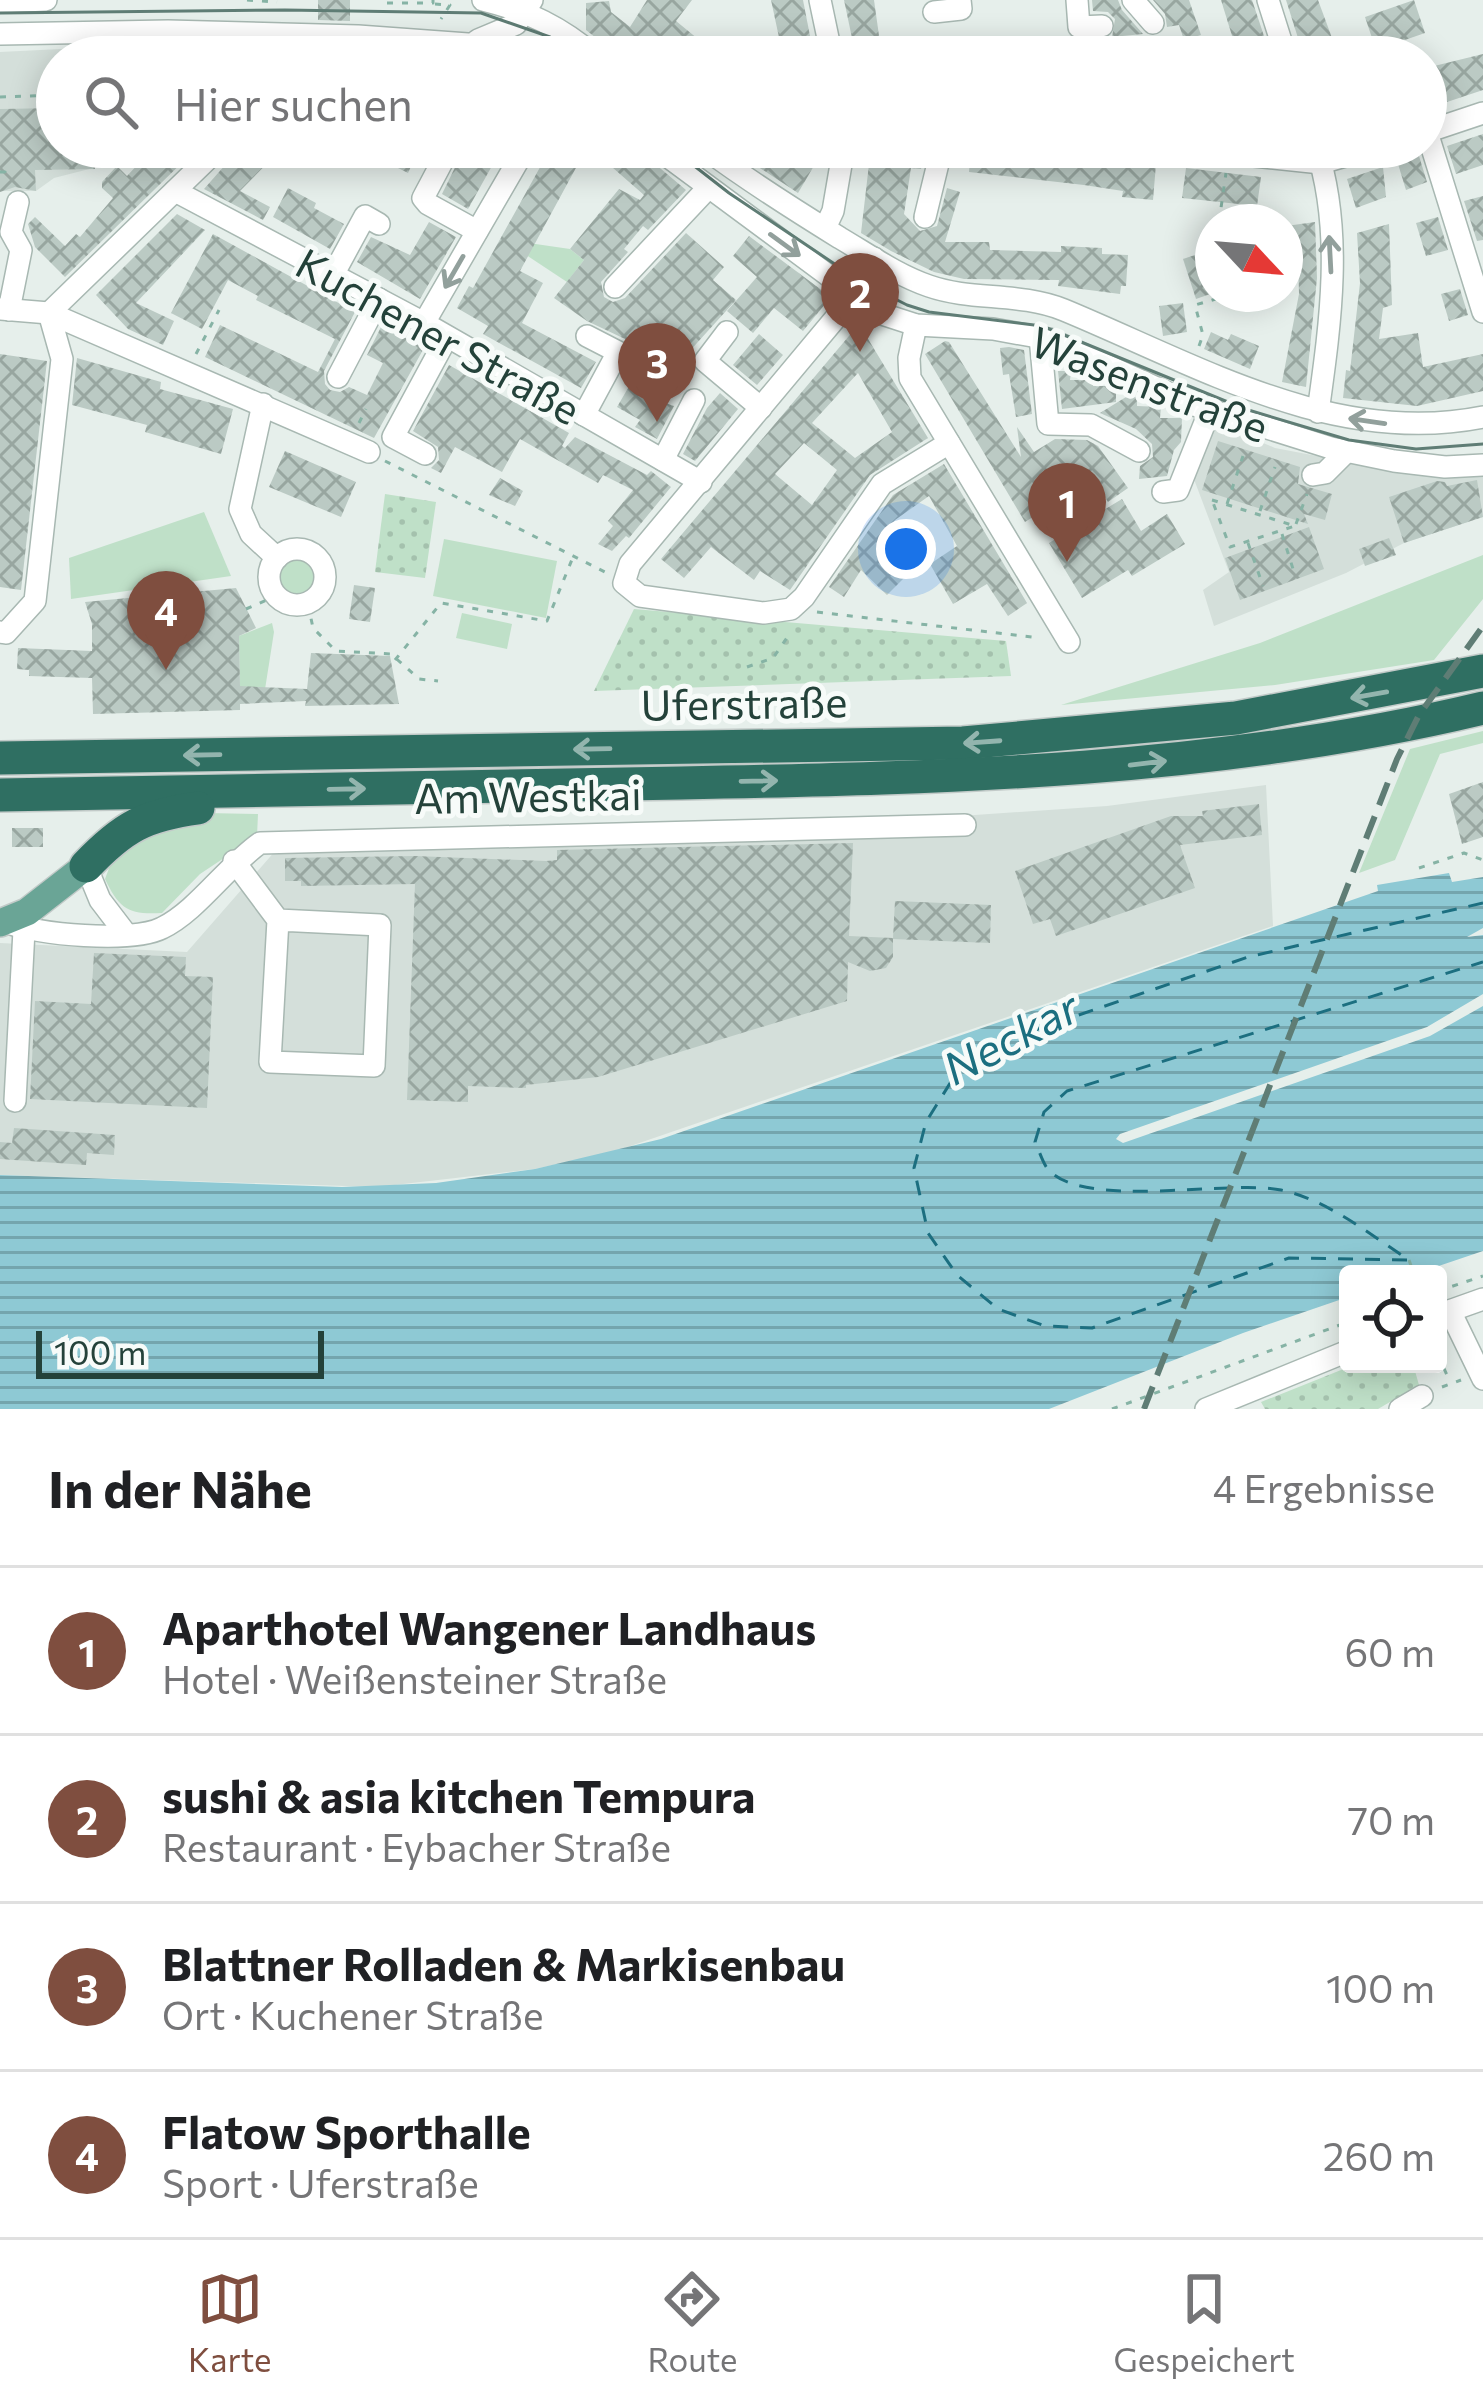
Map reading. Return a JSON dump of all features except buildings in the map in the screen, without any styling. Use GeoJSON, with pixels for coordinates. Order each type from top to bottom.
{"type":"FeatureCollection","features":[{"type":"Feature","properties":{"kind":"highway","name":"Uferstraße"},"geometry":{"type":"LineString","coordinates":[[0,758],[963,743],[1236,718],[1483,671]]}},
{"type":"Feature","properties":{"kind":"highway","name":"Uferstraße"},"geometry":{"type":"LineString","coordinates":[[0,795],[987,776],[1260,749],[1483,708]]}},
{"type":"Feature","properties":{"kind":"highway"},"geometry":{"type":"LineString","coordinates":[[86,866],[140,820],[208,807],[230,791]]}},
{"type":"Feature","properties":{"kind":"main road"},"geometry":{"type":"LineString","coordinates":[[10,925],[86,866]]}},
{"type":"Feature","properties":{"kind":"street"},"geometry":{"type":"LineString","coordinates":[[0,2],[46,0]]}},
{"type":"Feature","properties":{"kind":"street"},"geometry":{"type":"LineString","coordinates":[[483,0],[530,6],[569,36]]}},
{"type":"Feature","properties":{"kind":"street"},"geometry":{"type":"LineString","coordinates":[[820,0],[828,36]]}},
{"type":"Feature","properties":{"kind":"street"},"geometry":{"type":"LineString","coordinates":[[934,12],[961,9],[960,0]]}},
{"type":"Feature","properties":{"kind":"street"},"geometry":{"type":"LineString","coordinates":[[1077,0],[1079,27],[1102,26]]}},
{"type":"Feature","properties":{"kind":"street"},"geometry":{"type":"LineString","coordinates":[[1133,0],[1153,23]]}},
{"type":"Feature","properties":{"kind":"street"},"geometry":{"type":"LineString","coordinates":[[1268,0],[1279,36]]}},
{"type":"Feature","properties":{"kind":"street"},"geometry":{"type":"LineString","coordinates":[[489,36],[505,31],[530,6]]}},
{"type":"Feature","properties":{"kind":"street"},"geometry":{"type":"LineString","coordinates":[[530,6],[536,36]]}},
{"type":"Feature","properties":{"kind":"street"},"geometry":{"type":"LineString","coordinates":[[0,34],[181,36]]}},
{"type":"Feature","properties":{"kind":"street"},"geometry":{"type":"LineString","coordinates":[[1447,125],[1483,113]]}},
{"type":"Feature","properties":{"kind":"street"},"geometry":{"type":"LineString","coordinates":[[49,313],[199,168]]}},
{"type":"Feature","properties":{"kind":"street"},"geometry":{"type":"LineString","coordinates":[[439,168],[423,198],[477,231]]}},
{"type":"Feature","properties":{"kind":"street"},"geometry":{"type":"LineString","coordinates":[[424,323],[514,168]]}},
{"type":"Feature","properties":{"kind":"street","name":"Wasenstraße"},"geometry":{"type":"LineString","coordinates":[[680,168],[879,313],[916,325],[1040,337],[1210,410],[1347,451],[1445,467],[1483,465]]}},
{"type":"Feature","properties":{"kind":"street","name":"Wasenstraße"},"geometry":{"type":"LineString","coordinates":[[731,168],[874,258],[934,288],[1046,304],[1318,412],[1395,424],[1483,417]]}},
{"type":"Feature","properties":{"kind":"street"},"geometry":{"type":"LineString","coordinates":[[825,229],[840,168]]}},
{"type":"Feature","properties":{"kind":"street"},"geometry":{"type":"LineString","coordinates":[[925,217],[937,168]]}},
{"type":"Feature","properties":{"kind":"street"},"geometry":{"type":"LineString","coordinates":[[1318,412],[1333,308],[1320,168]]}},
{"type":"Feature","properties":{"kind":"street"},"geometry":{"type":"LineString","coordinates":[[1437,168],[1483,312]]}},
{"type":"Feature","properties":{"kind":"street"},"geometry":{"type":"LineString","coordinates":[[614,287],[706,189]]}},
{"type":"Feature","properties":{"kind":"street","name":"Kuchener Straße"},"geometry":{"type":"LineString","coordinates":[[175,191],[424,323],[700,482]]}},
{"type":"Feature","properties":{"kind":"street"},"geometry":{"type":"LineString","coordinates":[[15,192],[10,232],[21,250],[4,309],[49,313],[369,452]]}},
{"type":"Feature","properties":{"kind":"street"},"geometry":{"type":"LineString","coordinates":[[333,275],[365,216],[379,224]]}},
{"type":"Feature","properties":{"kind":"street"},"geometry":{"type":"LineString","coordinates":[[874,258],[852,295],[630,564],[624,583],[640,596],[764,613],[798,610],[882,484],[949,443]]}},
{"type":"Feature","properties":{"kind":"street"},"geometry":{"type":"LineString","coordinates":[[338,377],[379,299]]}},
{"type":"Feature","properties":{"kind":"street"},"geometry":{"type":"LineString","coordinates":[[0,632],[6,633],[35,601],[62,359],[49,313]]}},
{"type":"Feature","properties":{"kind":"street"},"geometry":{"type":"LineString","coordinates":[[916,325],[910,378],[1069,642]]}},
{"type":"Feature","properties":{"kind":"street"},"geometry":{"type":"LineString","coordinates":[[728,332],[705,361],[761,408]]}},
{"type":"Feature","properties":{"kind":"street"},"geometry":{"type":"LineString","coordinates":[[587,336],[618,352],[588,417]]}},
{"type":"Feature","properties":{"kind":"street"},"geometry":{"type":"LineString","coordinates":[[425,454],[393,436],[447,337]]}},
{"type":"Feature","properties":{"kind":"street"},"geometry":{"type":"LineString","coordinates":[[1040,337],[1048,424],[1091,425],[1139,451]]}},
{"type":"Feature","properties":{"kind":"street"},"geometry":{"type":"LineString","coordinates":[[588,417],[629,362]]}},
{"type":"Feature","properties":{"kind":"street"},"geometry":{"type":"LineString","coordinates":[[663,460],[694,400]]}},
{"type":"Feature","properties":{"kind":"street"},"geometry":{"type":"LineString","coordinates":[[263,404],[240,509],[251,534],[277,558]]}},
{"type":"Feature","properties":{"kind":"street"},"geometry":{"type":"LineString","coordinates":[[1163,492],[1178,490],[1210,410]]}},
{"type":"Feature","properties":{"kind":"street"},"geometry":{"type":"LineString","coordinates":[[1309,486],[1347,451]]}},
{"type":"Feature","properties":{"kind":"street"},"geometry":{"type":"LineString","coordinates":[[303,550],[323,566],[322,592],[308,604],[290,605],[276,596],[269,581],[284,552],[303,550]]}},
{"type":"Feature","properties":{"kind":"street","name":"Am Westkai"},"geometry":{"type":"LineString","coordinates":[[10,925],[126,934],[160,929],[260,843],[965,825]]}},
{"type":"Feature","properties":{"kind":"street"},"geometry":{"type":"LineString","coordinates":[[234,861],[278,920],[270,1062],[374,1066],[380,925],[278,920]]}},
{"type":"Feature","properties":{"kind":"street"},"geometry":{"type":"LineString","coordinates":[[86,866],[100,901],[126,934]]}},
{"type":"Feature","properties":{"kind":"street"},"geometry":{"type":"LineString","coordinates":[[10,925],[15,1101]]}},
{"type":"Feature","properties":{"kind":"street"},"geometry":{"type":"LineString","coordinates":[[1447,1305],[1483,1299]]}},
{"type":"Feature","properties":{"kind":"street"},"geometry":{"type":"LineString","coordinates":[[1447,1315],[1481,1375]]}},
{"type":"Feature","properties":{"kind":"street"},"geometry":{"type":"LineString","coordinates":[[1206,1409],[1339,1355]]}},
{"type":"Feature","properties":{"kind":"street"},"geometry":{"type":"LineString","coordinates":[[1400,1409],[1422,1396]]}},
{"type":"Feature","properties":{"kind":"path"},"geometry":{"type":"LineString","coordinates":[[247,0],[277,2]]}},
{"type":"Feature","properties":{"kind":"path"},"geometry":{"type":"LineString","coordinates":[[387,2],[451,5],[434,29]]}},
{"type":"Feature","properties":{"kind":"path"},"geometry":{"type":"LineString","coordinates":[[0,97],[36,95]]}},
{"type":"Feature","properties":{"kind":"path"},"geometry":{"type":"LineString","coordinates":[[1221,204],[1226,168]]}},
{"type":"Feature","properties":{"kind":"path"},"geometry":{"type":"LineString","coordinates":[[0,172],[5,172],[15,192]]}},
{"type":"Feature","properties":{"kind":"path"},"geometry":{"type":"LineString","coordinates":[[187,371],[219,310]]}},
{"type":"Feature","properties":{"kind":"path"},"geometry":{"type":"LineString","coordinates":[[1190,365],[1203,335],[1197,312]]}},
{"type":"Feature","properties":{"kind":"path"},"geometry":{"type":"LineString","coordinates":[[369,452],[624,583]]}},
{"type":"Feature","properties":{"kind":"path"},"geometry":{"type":"LineString","coordinates":[[1227,504],[1243,456]]}},
{"type":"Feature","properties":{"kind":"path"},"geometry":{"type":"LineString","coordinates":[[1259,514],[1275,467]]}},
{"type":"Feature","properties":{"kind":"path"},"geometry":{"type":"LineString","coordinates":[[1309,486],[1318,502]]}},
{"type":"Feature","properties":{"kind":"path"},"geometry":{"type":"LineString","coordinates":[[1295,526],[1309,486]]}},
{"type":"Feature","properties":{"kind":"path"},"geometry":{"type":"LineString","coordinates":[[1212,500],[1259,514],[1295,526],[1230,547],[1212,500]]}},
{"type":"Feature","properties":{"kind":"path"},"geometry":{"type":"LineString","coordinates":[[1280,530],[1294,572]]}},
{"type":"Feature","properties":{"kind":"path"},"geometry":{"type":"LineString","coordinates":[[1248,541],[1263,586]]}},
{"type":"Feature","properties":{"kind":"path"},"geometry":{"type":"LineString","coordinates":[[395,660],[442,603],[547,621],[573,556]]}},
{"type":"Feature","properties":{"kind":"path"},"geometry":{"type":"LineString","coordinates":[[246,609],[276,596]]}},
{"type":"Feature","properties":{"kind":"path"},"geometry":{"type":"LineString","coordinates":[[308,604],[313,628],[336,651],[391,654],[419,679],[438,681]]}},
{"type":"Feature","properties":{"kind":"path"},"geometry":{"type":"LineString","coordinates":[[747,667],[773,658],[798,610],[1069,642]]}},
{"type":"Feature","properties":{"kind":"path"},"geometry":{"type":"LineString","coordinates":[[1419,868],[1464,853],[1483,860]]}},
{"type":"Feature","properties":{"kind":"path"},"geometry":{"type":"LineString","coordinates":[[1409,1261],[1411,1265]]}},
{"type":"Feature","properties":{"kind":"path"},"geometry":{"type":"LineString","coordinates":[[1447,1302],[1483,1276]]}},
{"type":"Feature","properties":{"kind":"path"},"geometry":{"type":"LineString","coordinates":[[1112,1409],[1339,1325]]}},
{"type":"Feature","properties":{"kind":"path"},"geometry":{"type":"LineString","coordinates":[[1446,1373],[1451,1384]]}},
{"type":"Feature","properties":{"kind":"path"},"geometry":{"type":"LineString","coordinates":[[1422,1396],[1481,1375]]}},
{"type":"Feature","properties":{"kind":"shaded area"},"geometry":{"type":"Polygon","coordinates":[[[36,50],[36,168],[93,168],[54,178],[36,191],[0,191],[0,52],[36,50]]]}},
{"type":"Feature","properties":{"kind":"shaded area"},"geometry":{"type":"Polygon","coordinates":[[[1194,413],[1275,448],[1406,473],[1483,472],[1483,517],[1404,543],[1346,573],[1214,626],[1203,590],[1229,572],[1192,474],[1194,413]]]}},
{"type":"Feature","properties":{"kind":"shaded area"},"geometry":{"type":"Polygon","coordinates":[[[1266,785],[1273,926],[616,1151],[535,1169],[377,1187],[0,1175],[0,943],[187,952],[290,834],[917,819],[1107,806],[1266,785]]]}},
{"type":"Feature","properties":{"kind":"green space"},"geometry":{"type":"Polygon","coordinates":[[[502,239],[570,249],[584,260],[567,282],[502,239]]]}},
{"type":"Feature","properties":{"kind":"green space"},"geometry":{"type":"Polygon","coordinates":[[[385,494],[436,502],[425,578],[375,572],[385,494]]]}},
{"type":"Feature","properties":{"kind":"green space"},"geometry":{"type":"Polygon","coordinates":[[[204,512],[231,576],[71,599],[69,558],[204,512]]]}},
{"type":"Feature","properties":{"kind":"green space"},"geometry":{"type":"Polygon","coordinates":[[[444,539],[557,561],[546,618],[433,596],[444,539]]]}},
{"type":"Feature","properties":{"kind":"green space"},"geometry":{"type":"Polygon","coordinates":[[[1483,555],[1483,599],[1434,660],[1275,685],[1061,705],[1260,643],[1483,555]]]}},
{"type":"Feature","properties":{"kind":"green space"},"geometry":{"type":"Polygon","coordinates":[[[296,559],[308,565],[314,577],[308,589],[296,595],[284,589],[278,577],[284,565],[296,559]]]}},
{"type":"Feature","properties":{"kind":"green space"},"geometry":{"type":"Polygon","coordinates":[[[634,609],[1006,641],[1011,676],[594,691],[634,609]]]}},
{"type":"Feature","properties":{"kind":"green space"},"geometry":{"type":"Polygon","coordinates":[[[462,613],[512,624],[507,649],[456,638],[462,613]]]}},
{"type":"Feature","properties":{"kind":"green space"},"geometry":{"type":"Polygon","coordinates":[[[272,623],[263,702],[240,702],[239,636],[272,623]]]}},
{"type":"Feature","properties":{"kind":"green space"},"geometry":{"type":"Polygon","coordinates":[[[1483,731],[1483,743],[1440,754],[1395,860],[1359,873],[1410,749],[1483,731]]]}},
{"type":"Feature","properties":{"kind":"green space"},"geometry":{"type":"Polygon","coordinates":[[[206,813],[258,814],[257,836],[200,874],[162,913],[141,913],[120,903],[105,879],[117,847],[206,813]]]}},
{"type":"Feature","properties":{"kind":"green space"},"geometry":{"type":"Polygon","coordinates":[[[1339,1371],[1416,1373],[1419,1385],[1378,1409],[1265,1409],[1261,1402],[1339,1371]]]}},
{"type":"Feature","properties":{"kind":"water","name":"Neckar"},"geometry":{"type":"Polygon","coordinates":[[[1449,873],[1452,882],[1483,877],[1483,928],[1467,937],[1483,935],[1483,994],[1427,1027],[1116,1139],[1123,1143],[1430,1036],[1483,1006],[1483,1251],[1442,1265],[1339,1265],[1339,1300],[1049,1409],[0,1409],[0,1175],[342,1187],[436,1183],[535,1169],[661,1139],[1378,891],[1377,885],[1449,873]]]}},
{"type":"Feature","properties":{"kind":"ferry route"},"geometry":{"type":"LineString","coordinates":[[1483,903],[1248,957],[1000,1042],[957,1072],[926,1122],[914,1168],[928,1233],[957,1275],[998,1309],[1045,1326],[1092,1328],[1289,1258],[1409,1260],[1348,1219],[1298,1195],[1257,1188],[1090,1188],[1065,1181],[1047,1168],[1035,1142],[1044,1112],[1067,1091],[1483,962]]}},
{"type":"Feature","properties":{"kind":"tram line"},"geometry":{"type":"LineString","coordinates":[[0,13],[481,13],[547,36]]}},
{"type":"Feature","properties":{"kind":"tram line"},"geometry":{"type":"LineString","coordinates":[[697,168],[860,281],[907,305],[1042,326],[1245,409],[1349,440],[1416,449],[1483,444]]}},
{"type":"Feature","properties":{"kind":"railway"},"geometry":{"type":"LineString","coordinates":[[1144,1409],[1397,759],[1419,715],[1483,626]]}},
{"type":"Feature","properties":{"kind":"place","name":"sushi & asia kitchen Tempura"},"geometry":{"type":"Point","coordinates":[860,352]}},
{"type":"Feature","properties":{"kind":"place","name":"Blattner Rolladen & Markisenbau"},"geometry":{"type":"Point","coordinates":[657,422]}},
{"type":"Feature","properties":{"kind":"place","name":"Aparthotel Wangener Landhaus"},"geometry":{"type":"Point","coordinates":[1067,562]}},
{"type":"Feature","properties":{"kind":"place","name":"Flatow Sporthalle"},"geometry":{"type":"Point","coordinates":[166,670]}}]}
